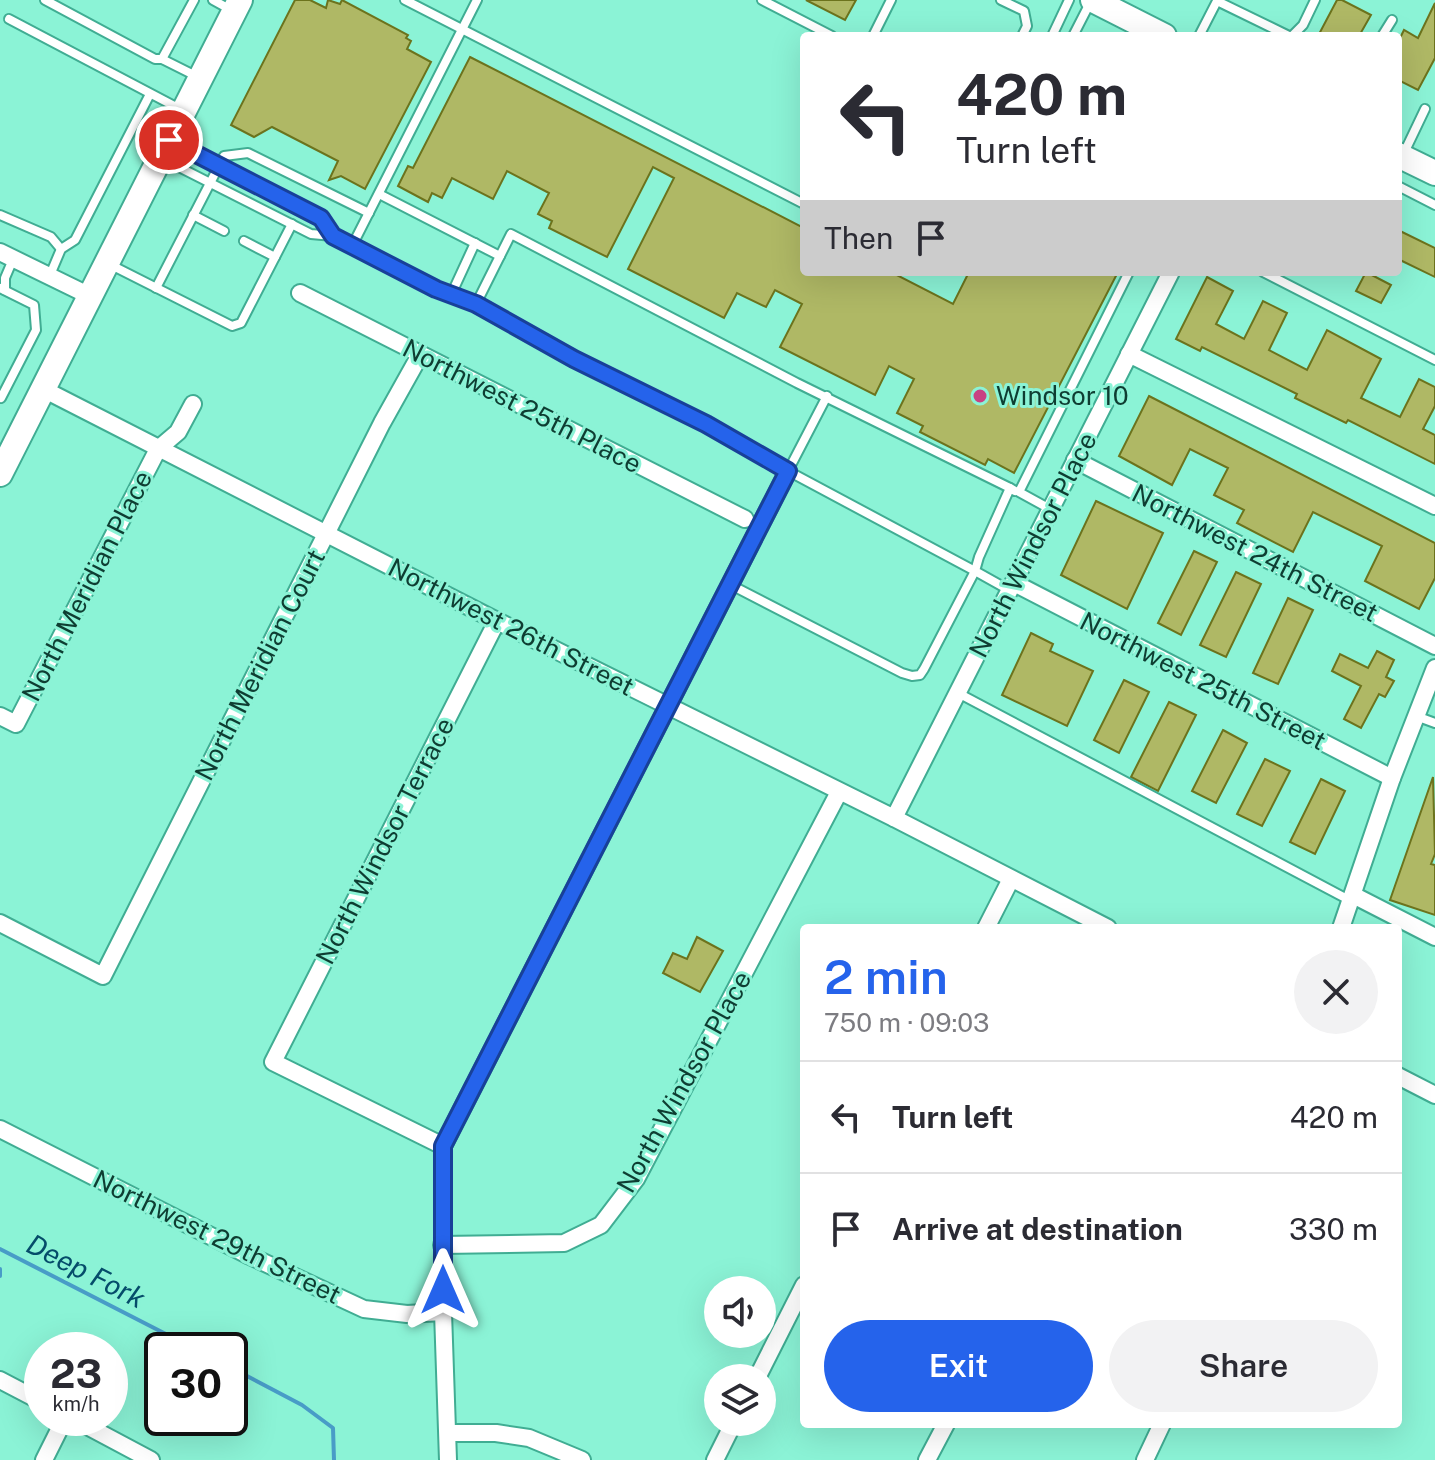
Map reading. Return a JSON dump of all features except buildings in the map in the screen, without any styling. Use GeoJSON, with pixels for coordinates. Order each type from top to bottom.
{"type":"FeatureCollection","features":[{"type":"Feature","properties":{"kind":"main road"},"geometry":{"type":"LineString","coordinates":[[1092,0],[1156,32]]}},
{"type":"Feature","properties":{"kind":"main road"},"geometry":{"type":"LineString","coordinates":[[0,474],[201,78],[229,4]]}},
{"type":"Feature","properties":{"kind":"main road"},"geometry":{"type":"LineString","coordinates":[[1404,163],[1435,173]]}},
{"type":"Feature","properties":{"kind":"street"},"geometry":{"type":"LineString","coordinates":[[7,255],[90,296]]}},
{"type":"Feature","properties":{"kind":"street","name":"North Windsor Place"},"geometry":{"type":"LineString","coordinates":[[894,818],[1169,276]]}},
{"type":"Feature","properties":{"kind":"street","name":"Northwest 25th Place"},"geometry":{"type":"LineString","coordinates":[[300,293],[745,519]]}},
{"type":"Feature","properties":{"kind":"street"},"geometry":{"type":"LineString","coordinates":[[1129,354],[1435,506]]}},
{"type":"Feature","properties":{"kind":"street","name":"North Meridian Court"},"geometry":{"type":"LineString","coordinates":[[0,923],[103,976],[382,423],[420,355]]}},
{"type":"Feature","properties":{"kind":"street","name":"Northwest 26th Street"},"geometry":{"type":"LineString","coordinates":[[43,389],[1100,924]]}},
{"type":"Feature","properties":{"kind":"street","name":"North Meridian Place"},"geometry":{"type":"LineString","coordinates":[[0,716],[16,724],[158,449],[178,432],[193,404]]}},
{"type":"Feature","properties":{"kind":"street","name":"Northwest 24th Street"},"geometry":{"type":"LineString","coordinates":[[1075,460],[1435,646]]}},
{"type":"Feature","properties":{"kind":"street"},"geometry":{"type":"LineString","coordinates":[[448,1460],[443,1312],[443,1146],[788,471]]}},
{"type":"Feature","properties":{"kind":"street","name":"Northwest 25th Street"},"geometry":{"type":"LineString","coordinates":[[1012,587],[1392,778]]}},
{"type":"Feature","properties":{"kind":"street","name":"North Windsor Terrace"},"geometry":{"type":"LineString","coordinates":[[443,1146],[273,1062],[497,621]]}},
{"type":"Feature","properties":{"kind":"street"},"geometry":{"type":"LineString","coordinates":[[1342,924],[1392,778],[1435,668]]}},
{"type":"Feature","properties":{"kind":"street","name":"North Windsor Place"},"geometry":{"type":"LineString","coordinates":[[442,1245],[564,1243],[601,1225],[636,1179],[839,792]]}},
{"type":"Feature","properties":{"kind":"street"},"geometry":{"type":"LineString","coordinates":[[988,924],[1011,879]]}},
{"type":"Feature","properties":{"kind":"street"},"geometry":{"type":"LineString","coordinates":[[1352,898],[1435,937]]}},
{"type":"Feature","properties":{"kind":"street"},"geometry":{"type":"LineString","coordinates":[[1402,1078],[1435,1095]]}},
{"type":"Feature","properties":{"kind":"street","name":"Northwest 29th Street"},"geometry":{"type":"LineString","coordinates":[[0,1129],[364,1309],[407,1314],[443,1312]]}},
{"type":"Feature","properties":{"kind":"street"},"geometry":{"type":"LineString","coordinates":[[764,1364],[800,1293]]}},
{"type":"Feature","properties":{"kind":"street"},"geometry":{"type":"LineString","coordinates":[[0,1380],[24,1393]]}},
{"type":"Feature","properties":{"kind":"street"},"geometry":{"type":"LineString","coordinates":[[927,1460],[944,1428]]}},
{"type":"Feature","properties":{"kind":"street"},"geometry":{"type":"LineString","coordinates":[[1145,1460],[1160,1428]]}},
{"type":"Feature","properties":{"kind":"street"},"geometry":{"type":"LineString","coordinates":[[449,1433],[496,1433],[529,1438],[582,1460]]}},
{"type":"Feature","properties":{"kind":"street"},"geometry":{"type":"LineString","coordinates":[[44,1460],[56,1436]]}},
{"type":"Feature","properties":{"kind":"street"},"geometry":{"type":"LineString","coordinates":[[106,1436],[151,1460]]}},
{"type":"Feature","properties":{"kind":"street"},"geometry":{"type":"LineString","coordinates":[[715,1460],[727,1436]]}},
{"type":"Feature","properties":{"kind":"lane"},"geometry":{"type":"LineString","coordinates":[[45,0],[155,59],[162,59],[201,78]]}},
{"type":"Feature","properties":{"kind":"lane"},"geometry":{"type":"LineString","coordinates":[[162,59],[194,0]]}},
{"type":"Feature","properties":{"kind":"lane"},"geometry":{"type":"LineString","coordinates":[[405,0],[800,202]]}},
{"type":"Feature","properties":{"kind":"lane"},"geometry":{"type":"LineString","coordinates":[[352,246],[477,0]]}},
{"type":"Feature","properties":{"kind":"lane"},"geometry":{"type":"LineString","coordinates":[[762,0],[779,4],[825,32]]}},
{"type":"Feature","properties":{"kind":"lane"},"geometry":{"type":"LineString","coordinates":[[875,32],[891,0]]}},
{"type":"Feature","properties":{"kind":"lane"},"geometry":{"type":"LineString","coordinates":[[1001,0],[1024,11],[1027,26],[1024,32]]}},
{"type":"Feature","properties":{"kind":"lane"},"geometry":{"type":"LineString","coordinates":[[1054,32],[1069,0]]}},
{"type":"Feature","properties":{"kind":"lane"},"geometry":{"type":"LineString","coordinates":[[1075,32],[1092,0]]}},
{"type":"Feature","properties":{"kind":"lane"},"geometry":{"type":"LineString","coordinates":[[1295,32],[1303,25],[1315,0]]}},
{"type":"Feature","properties":{"kind":"lane"},"geometry":{"type":"LineString","coordinates":[[1201,32],[1217,1],[1282,32]]}},
{"type":"Feature","properties":{"kind":"lane"},"geometry":{"type":"LineString","coordinates":[[9,19],[184,111]]}},
{"type":"Feature","properties":{"kind":"lane"},"geometry":{"type":"LineString","coordinates":[[1384,32],[1392,20]]}},
{"type":"Feature","properties":{"kind":"lane"},"geometry":{"type":"LineString","coordinates":[[50,275],[61,249],[75,240],[150,94]]}},
{"type":"Feature","properties":{"kind":"lane"},"geometry":{"type":"LineString","coordinates":[[1404,163],[1425,109]]}},
{"type":"Feature","properties":{"kind":"lane"},"geometry":{"type":"LineString","coordinates":[[165,149],[219,166],[321,218],[333,236]]}},
{"type":"Feature","properties":{"kind":"lane"},"geometry":{"type":"LineString","coordinates":[[165,149],[210,183],[311,234],[333,236],[451,295],[476,304],[574,359],[706,424],[975,571],[1012,587]]}},
{"type":"Feature","properties":{"kind":"lane"},"geometry":{"type":"LineString","coordinates":[[156,288],[224,156],[248,153],[369,213]]}},
{"type":"Feature","properties":{"kind":"lane"},"geometry":{"type":"LineString","coordinates":[[1402,188],[1435,205]]}},
{"type":"Feature","properties":{"kind":"lane"},"geometry":{"type":"LineString","coordinates":[[379,194],[500,256]]}},
{"type":"Feature","properties":{"kind":"lane"},"geometry":{"type":"LineString","coordinates":[[0,215],[51,237],[61,249]]}},
{"type":"Feature","properties":{"kind":"lane"},"geometry":{"type":"LineString","coordinates":[[193,215],[224,231]]}},
{"type":"Feature","properties":{"kind":"lane"},"geometry":{"type":"LineString","coordinates":[[107,263],[232,326],[237,325],[292,224]]}},
{"type":"Feature","properties":{"kind":"lane"},"geometry":{"type":"LineString","coordinates":[[476,304],[511,234],[1051,509]]}},
{"type":"Feature","properties":{"kind":"lane"},"geometry":{"type":"LineString","coordinates":[[244,241],[275,257]]}},
{"type":"Feature","properties":{"kind":"lane"},"geometry":{"type":"LineString","coordinates":[[451,295],[475,243]]}},
{"type":"Feature","properties":{"kind":"lane"},"geometry":{"type":"LineString","coordinates":[[1,398],[36,330],[34,305],[3,289],[7,255]]}},
{"type":"Feature","properties":{"kind":"lane"},"geometry":{"type":"LineString","coordinates":[[728,591],[902,673],[920,675],[1127,276]]}},
{"type":"Feature","properties":{"kind":"lane"},"geometry":{"type":"LineString","coordinates":[[1271,276],[1435,360]]}},
{"type":"Feature","properties":{"kind":"lane"},"geometry":{"type":"LineString","coordinates":[[788,471],[827,396]]}},
{"type":"Feature","properties":{"kind":"lane"},"geometry":{"type":"LineString","coordinates":[[958,693],[1352,898]]}},
{"type":"Feature","properties":{"kind":"lane"},"geometry":{"type":"LineString","coordinates":[[1416,716],[1435,723]]}},
{"type":"Feature","properties":{"kind":"waterway","name":"Deep Fork"},"geometry":{"type":"LineString","coordinates":[[0,1249],[162,1332]]}},
{"type":"Feature","properties":{"kind":"waterway"},"geometry":{"type":"LineString","coordinates":[[0,1269],[0,1276]]}},
{"type":"Feature","properties":{"kind":"waterway","name":"Deep Fork"},"geometry":{"type":"LineString","coordinates":[[248,1376],[302,1405],[333,1428],[334,1460]]}},
{"type":"Feature","properties":{"kind":"place","name":"Windsor 10"},"geometry":{"type":"Point","coordinates":[980,396]}},
{"type":"Feature","properties":{"kind":"route"},"geometry":{"type":"LineString","coordinates":[[169,140],[321,218],[333,236],[436,289],[476,304],[574,359],[706,424],[788,471],[443,1146],[443,1290]]}}]}
